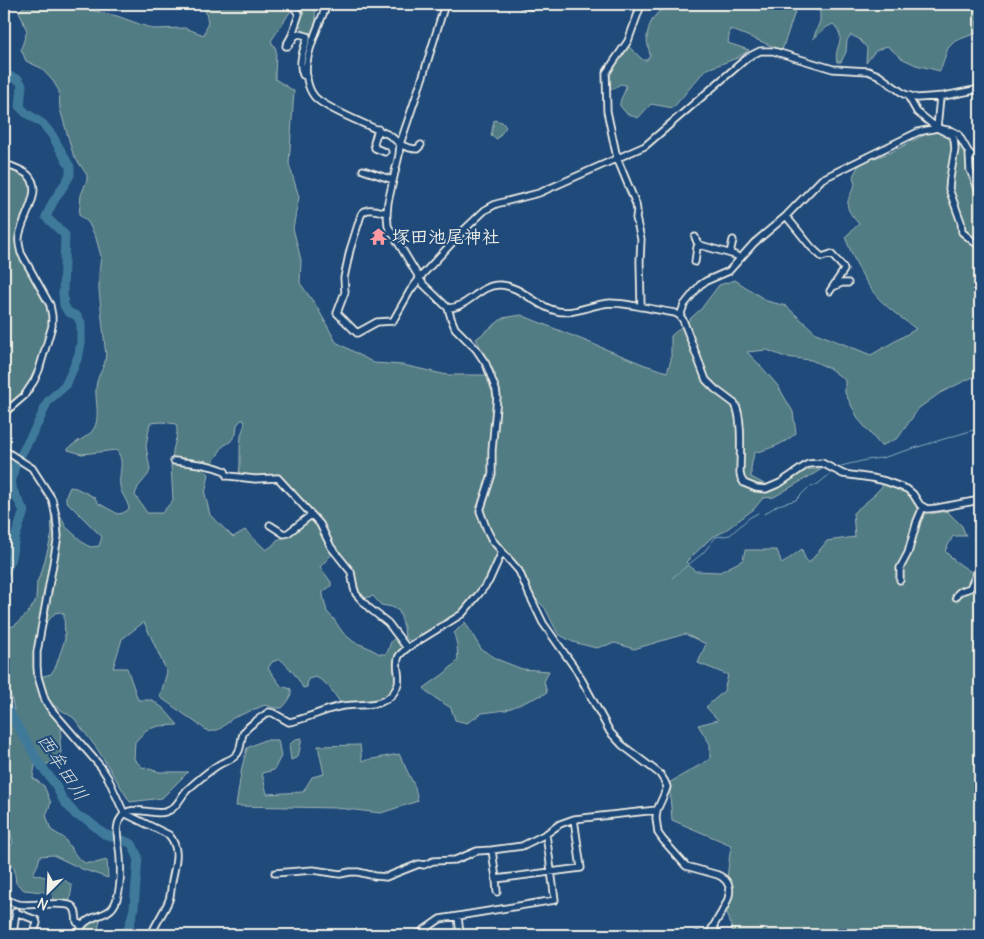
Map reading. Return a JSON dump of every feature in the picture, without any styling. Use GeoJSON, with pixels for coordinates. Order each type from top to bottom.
{"type":"FeatureCollection","features":[{"type":"Feature","properties":{"kind":"street"},"geometry":{"type":"LineString","coordinates":[[291,4],[299,14],[286,46],[299,34],[307,36],[301,57],[302,73],[307,76]]}},
{"type":"Feature","properties":{"kind":"street"},"geometry":{"type":"LineString","coordinates":[[327,4],[308,55],[306,70],[314,96],[338,111],[394,137],[400,144],[414,149],[421,145]]}},
{"type":"Feature","properties":{"kind":"street"},"geometry":{"type":"LineString","coordinates":[[445,4],[400,144],[388,202],[388,226],[426,288],[448,308],[455,328],[476,349],[486,364],[496,390],[492,474],[480,512],[492,540],[519,571],[543,623],[577,671],[610,732],[622,745],[660,774],[665,782],[667,787],[656,818],[658,833],[686,866],[722,877],[728,882],[730,888],[729,896],[709,935]]}},
{"type":"Feature","properties":{"kind":"street"},"geometry":{"type":"LineString","coordinates":[[522,4],[530,6]]}},
{"type":"Feature","properties":{"kind":"street"},"geometry":{"type":"LineString","coordinates":[[640,5],[628,41],[606,73],[608,111],[617,158],[636,204],[636,218],[641,238],[641,308]]}},
{"type":"Feature","properties":{"kind":"street"},"geometry":{"type":"LineString","coordinates":[[387,213],[367,210],[360,215],[350,250],[344,278],[345,292],[337,313],[357,333],[377,322],[393,321],[410,291],[423,274],[464,230],[490,207],[539,194],[649,143],[748,58],[760,51],[780,52],[833,69],[872,72],[908,96],[917,98],[940,97],[980,89]]}},
{"type":"Feature","properties":{"kind":"street"},"geometry":{"type":"LineString","coordinates":[[908,96],[918,112],[954,139],[955,149],[949,189],[961,222],[962,232],[980,245]]}},
{"type":"Feature","properties":{"kind":"street"},"geometry":{"type":"LineString","coordinates":[[938,128],[940,97]]}},
{"type":"Feature","properties":{"kind":"street"},"geometry":{"type":"LineString","coordinates":[[680,316],[684,304],[700,285],[729,271],[754,243],[786,216],[822,179],[918,132],[938,128],[958,134],[969,153],[980,161]]}},
{"type":"Feature","properties":{"kind":"street"},"geometry":{"type":"LineString","coordinates":[[378,129],[374,142],[375,148],[385,152]]}},
{"type":"Feature","properties":{"kind":"street"},"geometry":{"type":"LineString","coordinates":[[969,153],[970,170],[980,193]]}},
{"type":"Feature","properties":{"kind":"street"},"geometry":{"type":"LineString","coordinates":[[4,162],[27,174],[31,179],[34,193],[19,237],[20,246],[45,294],[52,316],[52,326],[34,381],[24,396],[4,413]]}},
{"type":"Feature","properties":{"kind":"street"},"geometry":{"type":"LineString","coordinates":[[363,170],[393,180]]}},
{"type":"Feature","properties":{"kind":"street"},"geometry":{"type":"LineString","coordinates":[[786,216],[812,248],[822,257],[831,254],[843,267],[844,270],[832,289],[842,283],[848,283]]}},
{"type":"Feature","properties":{"kind":"street"},"geometry":{"type":"LineString","coordinates":[[695,237],[700,245],[730,253],[740,258]]}},
{"type":"Feature","properties":{"kind":"street"},"geometry":{"type":"LineString","coordinates":[[730,253],[733,240]]}},
{"type":"Feature","properties":{"kind":"street"},"geometry":{"type":"LineString","coordinates":[[695,262],[697,247],[700,245]]}},
{"type":"Feature","properties":{"kind":"street"},"geometry":{"type":"LineString","coordinates":[[448,308],[460,305],[486,288],[506,285],[544,307],[560,312],[569,312],[609,303],[675,313],[680,316],[706,380],[735,404],[737,408],[740,474],[744,483],[756,488],[766,489],[780,484],[808,464],[822,463],[850,476],[885,481],[907,490],[913,494],[923,507],[931,509],[980,500]]}},
{"type":"Feature","properties":{"kind":"street"},"geometry":{"type":"LineString","coordinates":[[4,450],[32,468],[52,499],[56,516],[58,536],[37,652],[37,667],[42,693],[50,708],[101,767],[124,813],[169,836],[176,848],[177,857],[169,900],[151,935]]}},
{"type":"Feature","properties":{"kind":"street"},"geometry":{"type":"LineString","coordinates":[[174,461],[217,468],[225,471],[227,476],[255,479],[278,478],[320,524],[331,547],[350,572],[356,594],[369,608],[388,623],[408,648]]}},
{"type":"Feature","properties":{"kind":"street"},"geometry":{"type":"LineString","coordinates":[[900,580],[900,568],[908,552],[923,507]]}},
{"type":"Feature","properties":{"kind":"street"},"geometry":{"type":"LineString","coordinates":[[270,525],[284,534],[311,515]]}},
{"type":"Feature","properties":{"kind":"street"},"geometry":{"type":"LineString","coordinates":[[78,935],[86,922],[109,911],[114,906],[120,882],[117,825],[124,813],[133,811],[160,814],[170,811],[186,791],[206,774],[221,763],[235,757],[239,752],[246,729],[269,712],[289,722],[338,707],[368,705],[387,700],[399,683],[398,658],[408,648],[462,614],[489,581],[502,552]]}},
{"type":"Feature","properties":{"kind":"street"},"geometry":{"type":"LineString","coordinates":[[956,597],[960,591],[970,588],[980,567]]}},
{"type":"Feature","properties":{"kind":"street"},"geometry":{"type":"LineString","coordinates":[[275,873],[313,870],[340,874],[358,872],[386,877],[418,864],[424,865],[433,861],[455,860],[477,850],[522,846],[546,834],[560,824],[574,819],[658,810]]}},
{"type":"Feature","properties":{"kind":"street"},"geometry":{"type":"LineString","coordinates":[[496,879],[581,868],[574,819]]}},
{"type":"Feature","properties":{"kind":"street"},"geometry":{"type":"LineString","coordinates":[[417,935],[440,919],[555,900],[546,834]]}},
{"type":"Feature","properties":{"kind":"street"},"geometry":{"type":"LineString","coordinates":[[492,850],[497,892]]}},
{"type":"Feature","properties":{"kind":"street"},"geometry":{"type":"LineString","coordinates":[[4,898],[19,904],[70,905],[76,912],[77,922],[82,926]]}},
{"type":"Feature","properties":{"kind":"street"},"geometry":{"type":"LineString","coordinates":[[13,935],[15,912],[19,904]]}},
{"type":"Feature","properties":{"kind":"street"},"geometry":{"type":"LineString","coordinates":[[15,912],[36,920],[34,935]]}},
{"type":"Feature","properties":{"kind":"street"},"geometry":{"type":"LineString","coordinates":[[458,916],[460,935]]}},
{"type":"Feature","properties":{"kind":"street"},"geometry":{"type":"LineString","coordinates":[[714,927],[717,935]]}},
{"type":"Feature","properties":{"kind":"green space"},"geometry":{"type":"Polygon","coordinates":[[[27,4],[65,4],[117,16],[153,29],[185,28],[204,35],[208,22],[204,4],[285,4],[290,12],[271,41],[276,49],[275,79],[294,91],[289,164],[299,197],[293,228],[301,260],[300,283],[317,307],[336,342],[374,363],[403,365],[447,375],[496,375],[476,339],[503,318],[521,315],[667,372],[671,360],[671,336],[701,309],[719,285],[735,280],[767,301],[786,306],[816,333],[871,355],[916,329],[878,298],[869,287],[854,259],[845,237],[859,224],[851,214],[848,206],[849,197],[855,185],[853,176],[859,165],[873,157],[891,152],[934,130],[956,135],[967,154],[973,183],[980,197],[980,365],[975,376],[940,393],[919,408],[898,438],[881,446],[859,420],[845,393],[845,380],[829,368],[811,360],[785,357],[767,350],[747,352],[778,386],[793,412],[796,433],[771,448],[754,453],[751,477],[770,487],[799,469],[822,469],[774,497],[763,498],[754,509],[723,532],[711,538],[686,562],[695,571],[720,572],[743,560],[745,550],[777,550],[782,564],[802,549],[809,563],[827,541],[855,537],[853,513],[870,499],[890,478],[915,493],[931,514],[947,511],[962,526],[966,536],[953,536],[945,551],[955,561],[980,578],[980,935],[734,935],[724,903],[731,845],[672,820],[669,783],[710,759],[710,744],[698,725],[718,720],[706,707],[724,691],[728,675],[698,663],[706,644],[685,634],[634,649],[615,643],[596,648],[573,642],[558,634],[545,608],[533,596],[521,568],[506,552],[487,581],[457,615],[413,641],[408,640],[405,637],[399,611],[392,607],[381,605],[373,596],[365,598],[357,593],[351,570],[333,546],[322,524],[283,479],[243,477],[239,475],[240,441],[245,424],[244,420],[241,420],[237,425],[236,434],[230,442],[223,446],[212,464],[173,459],[177,433],[176,424],[150,423],[146,446],[150,470],[138,487],[135,495],[147,513],[162,513],[173,500],[171,465],[201,466],[209,474],[205,494],[210,515],[233,537],[245,530],[266,550],[277,540],[287,536],[311,518],[319,526],[333,553],[320,567],[331,582],[331,586],[323,592],[327,612],[343,633],[354,642],[380,654],[385,654],[392,641],[397,638],[403,648],[396,657],[397,677],[395,686],[389,695],[380,701],[341,704],[328,685],[316,677],[308,679],[307,687],[303,688],[293,672],[280,659],[272,662],[268,668],[281,686],[291,689],[290,697],[284,706],[282,708],[274,708],[265,705],[233,718],[220,729],[209,732],[160,697],[167,672],[144,622],[122,639],[113,668],[127,668],[138,700],[152,700],[164,709],[178,725],[159,726],[146,730],[135,742],[134,759],[142,767],[160,772],[188,772],[162,798],[130,802],[98,750],[74,718],[50,703],[40,677],[51,674],[56,666],[65,639],[64,614],[60,612],[55,613],[48,621],[45,619],[61,537],[57,508],[66,527],[86,545],[91,547],[99,546],[102,537],[66,501],[70,487],[94,497],[98,503],[118,514],[129,509],[121,489],[121,459],[116,450],[82,454],[68,450],[93,430],[97,421],[96,388],[106,354],[99,290],[101,256],[96,238],[88,222],[79,215],[81,195],[87,175],[73,154],[60,109],[59,91],[41,68],[26,61],[21,49],[27,31],[19,11],[27,4]]]}},
{"type":"Feature","properties":{"kind":"green space"},"geometry":{"type":"Polygon","coordinates":[[[304,4],[316,4],[315,14],[317,23],[312,36],[303,30],[299,24],[304,4]]]}},
{"type":"Feature","properties":{"kind":"green space"},"geometry":{"type":"Polygon","coordinates":[[[665,4],[980,4],[980,19],[976,22],[979,32],[955,41],[948,48],[940,71],[916,65],[903,59],[887,46],[875,51],[866,63],[867,48],[859,39],[851,35],[847,40],[846,52],[841,62],[837,62],[836,56],[840,39],[838,30],[833,24],[813,39],[820,21],[820,11],[797,6],[782,50],[730,29],[728,43],[749,50],[737,58],[705,70],[673,108],[651,104],[638,118],[627,114],[620,106],[626,85],[620,84],[611,89],[612,70],[628,46],[643,60],[647,60],[650,55],[647,38],[649,26],[665,4]]]}},
{"type":"Feature","properties":{"kind":"green space"},"geometry":{"type":"Polygon","coordinates":[[[494,120],[502,122],[506,127],[497,139],[491,136],[494,120]]]}},
{"type":"Feature","properties":{"kind":"green space"},"geometry":{"type":"Polygon","coordinates":[[[4,166],[22,174],[29,182],[30,197],[19,225],[18,250],[47,307],[49,321],[44,349],[30,383],[16,400],[4,410],[4,166]]]}},
{"type":"Feature","properties":{"kind":"green space"},"geometry":{"type":"Polygon","coordinates":[[[51,508],[55,537],[35,657],[35,668],[38,686],[44,701],[62,724],[61,754],[50,763],[35,765],[33,778],[44,786],[51,803],[46,815],[51,830],[64,838],[77,857],[85,863],[107,860],[108,878],[82,869],[53,855],[40,856],[33,874],[65,880],[72,886],[69,906],[53,901],[52,893],[24,890],[16,883],[14,867],[7,866],[4,883],[4,851],[13,843],[4,809],[4,708],[14,710],[11,696],[4,688],[4,627],[14,626],[26,615],[36,599],[37,582],[52,534],[51,508]]]}},
{"type":"Feature","properties":{"kind":"green space"},"geometry":{"type":"Polygon","coordinates":[[[465,622],[481,649],[499,660],[522,669],[549,671],[544,682],[547,693],[506,710],[482,713],[467,723],[455,720],[451,708],[429,694],[424,688],[445,673],[458,660],[454,633],[465,622]]]}},
{"type":"Feature","properties":{"kind":"green space"},"geometry":{"type":"Polygon","coordinates":[[[302,738],[298,757],[291,760],[289,745],[296,739],[302,738]]]}},
{"type":"Feature","properties":{"kind":"green space"},"geometry":{"type":"Polygon","coordinates":[[[264,740],[278,740],[281,756],[274,770],[262,773],[267,794],[303,792],[312,777],[324,774],[318,746],[360,745],[362,761],[399,754],[415,787],[418,801],[381,813],[337,808],[236,806],[247,748],[264,740]]]}},
{"type":"Feature","properties":{"kind":"green space"},"geometry":{"type":"Polygon","coordinates":[[[101,915],[97,935],[74,935],[80,925],[101,915]]]}},
{"type":"Feature","properties":{"kind":"waterway","name":"西牟田川"},"geometry":{"type":"LineString","coordinates":[[4,74],[19,80],[22,85],[20,107],[43,124],[52,135],[70,167],[70,175],[46,217],[65,235],[64,305],[68,312],[77,316],[81,323],[81,343],[73,369],[65,386],[48,401],[15,466],[11,481],[13,491],[24,511],[15,538],[10,562],[4,575]]}},
{"type":"Feature","properties":{"kind":"waterway"},"geometry":{"type":"LineString","coordinates":[[841,466],[882,458],[980,428]]}},
{"type":"Feature","properties":{"kind":"waterway"},"geometry":{"type":"LineString","coordinates":[[764,514],[778,505],[796,500],[808,488],[818,484],[831,473]]}},
{"type":"Feature","properties":{"kind":"waterway"},"geometry":{"type":"LineString","coordinates":[[672,578],[703,553],[716,537],[730,535],[749,518],[758,513]]}},
{"type":"Feature","properties":{"kind":"waterway","name":"西牟田川"},"geometry":{"type":"LineString","coordinates":[[4,703],[63,800],[76,815],[87,820],[104,834],[132,844],[138,857],[134,908],[125,935]]}},
{"type":"Feature","properties":{"kind":"place","name":"塚田池尾神社"},"geometry":{"type":"Point","coordinates":[378,237]}}]}
